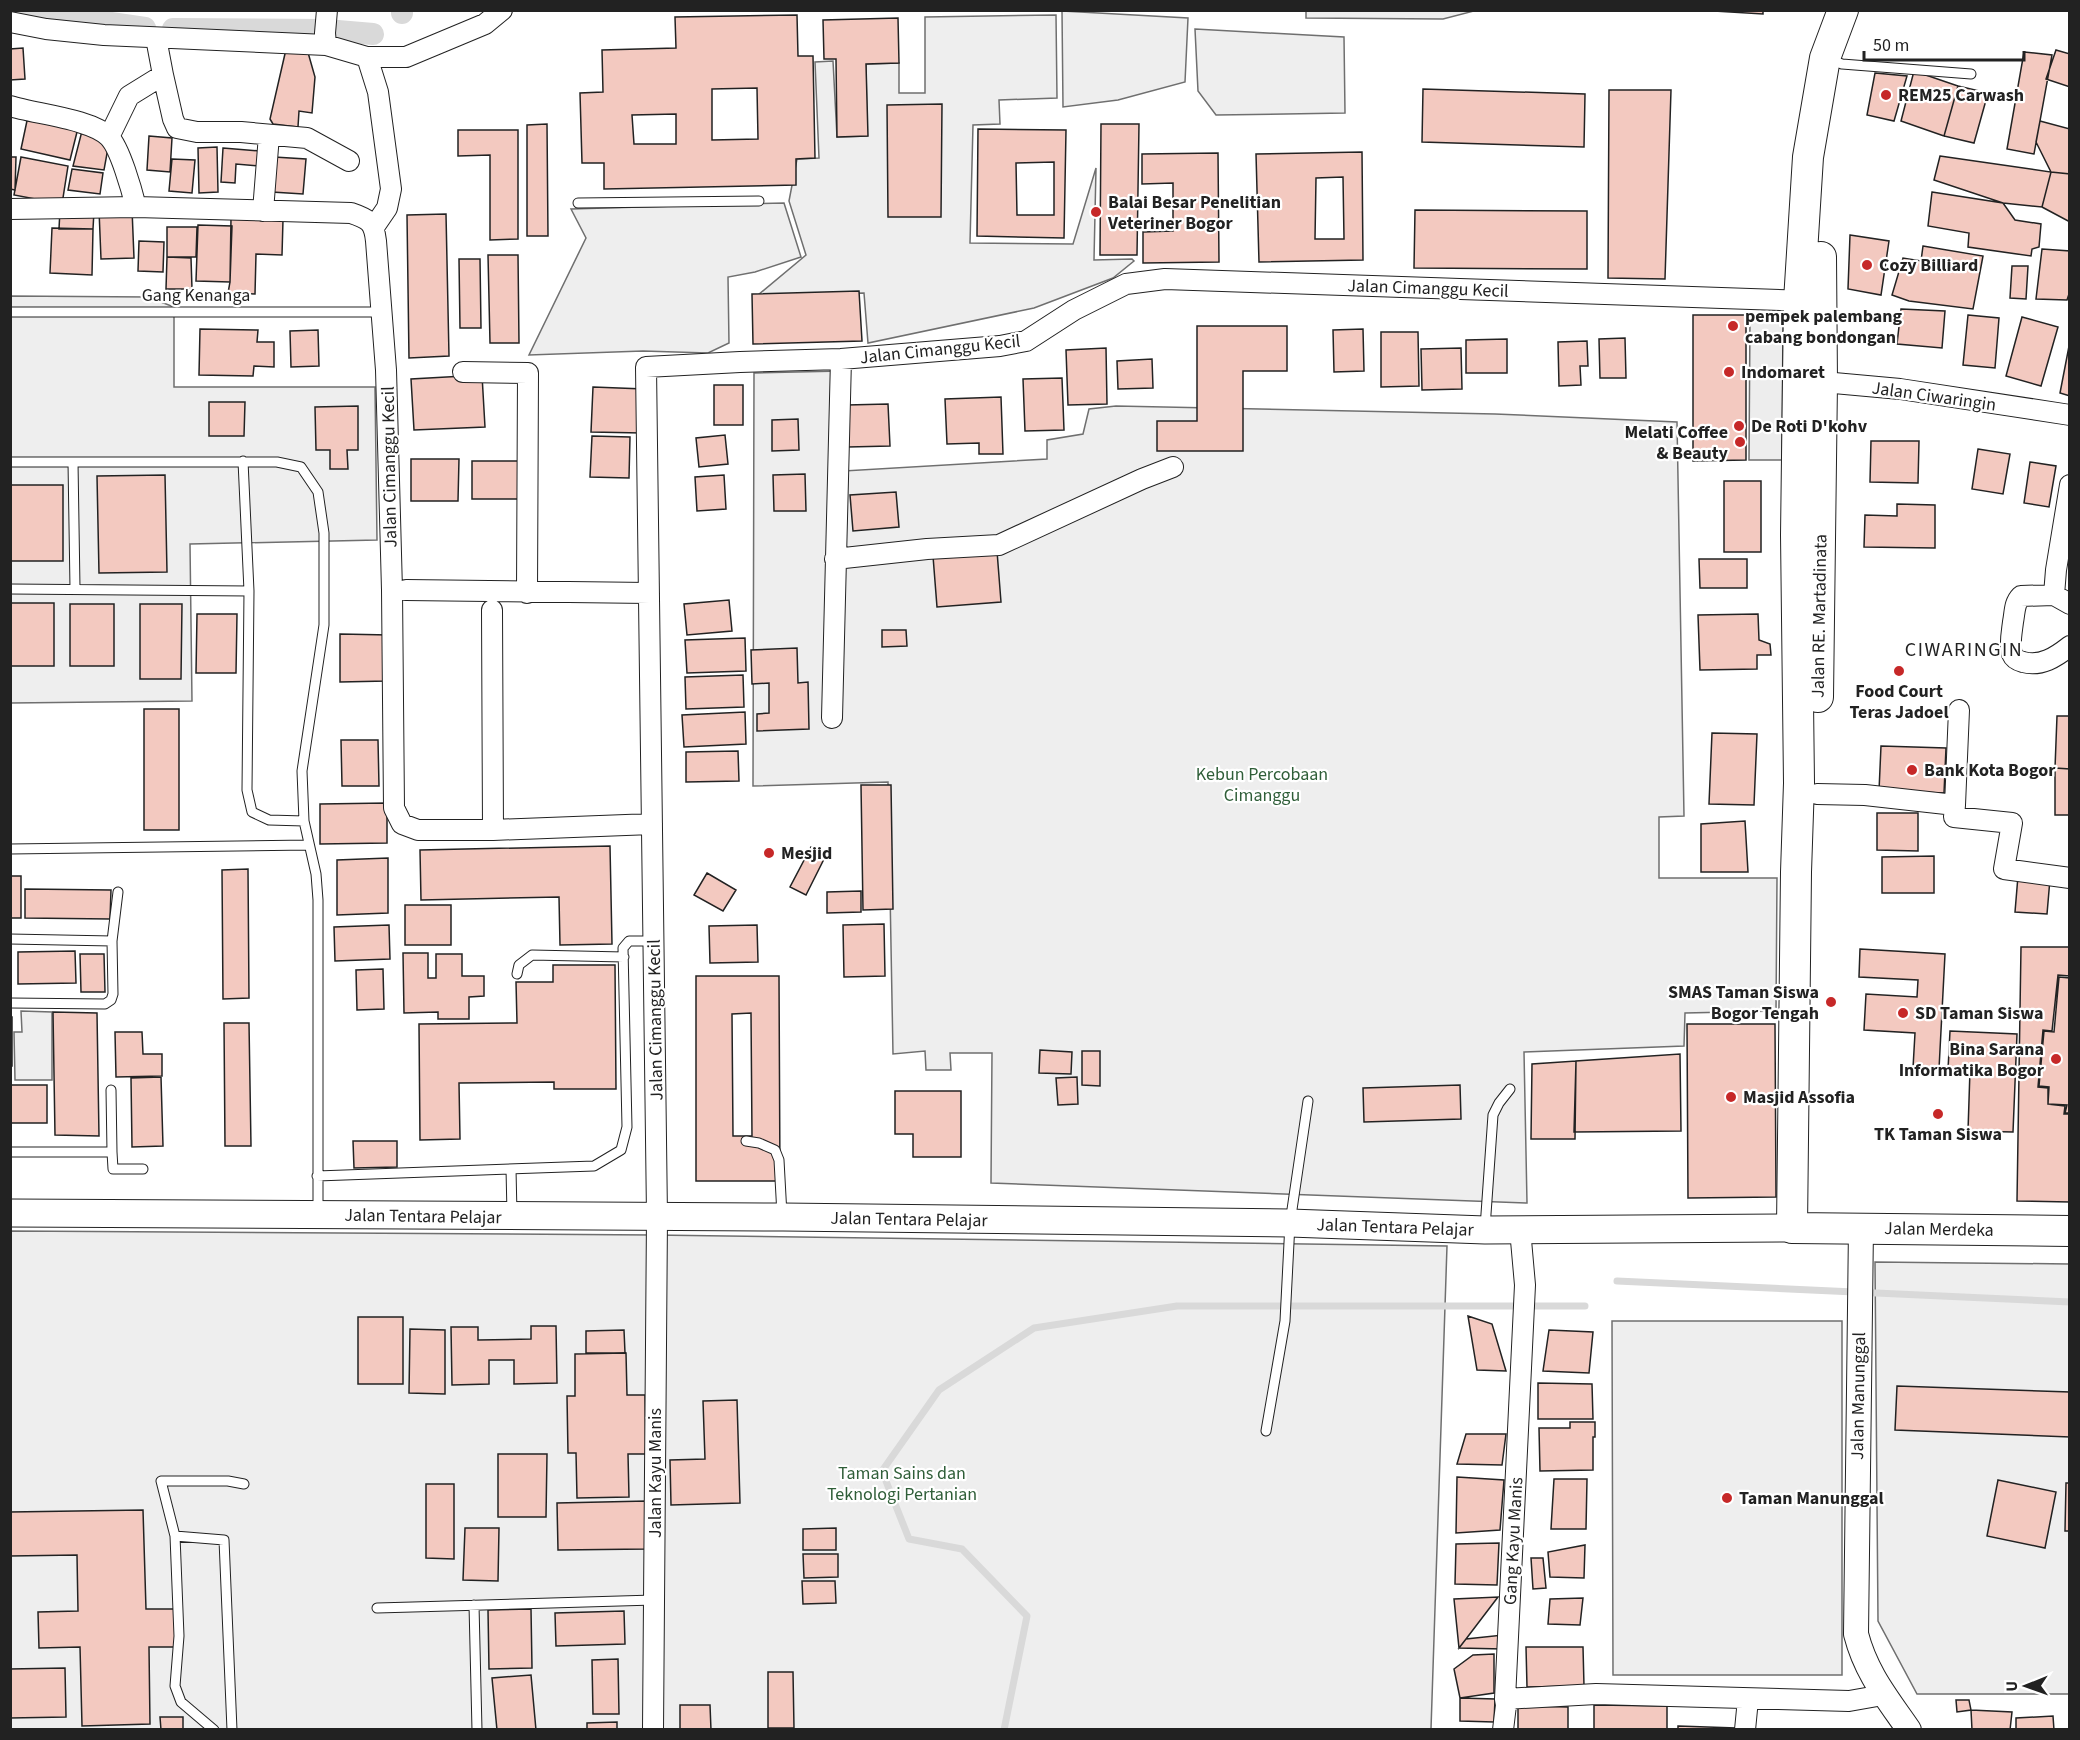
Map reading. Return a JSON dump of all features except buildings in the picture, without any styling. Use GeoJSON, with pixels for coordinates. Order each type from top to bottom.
{"type":"FeatureCollection","features":[{"type":"Feature","properties":{"kind":"main road"},"geometry":{"type":"LineString","coordinates":[[1833,61],[1843,10]]}},
{"type":"Feature","properties":{"kind":"main road","name":"Jalan RE. Martadinata"},"geometry":{"type":"LineString","coordinates":[[1803,1019],[1817,794],[1810,302],[1833,61],[1863,10]]}},
{"type":"Feature","properties":{"kind":"main road","name":"Jalan RE. Martadinata"},"geometry":{"type":"LineString","coordinates":[[1800,1227],[1803,1019],[1796,535],[1810,381]]}},
{"type":"Feature","properties":{"kind":"main road","name":"Jalan Tentara Pelajar"},"geometry":{"type":"LineString","coordinates":[[10,1213],[783,1217],[1290,1223],[1485,1230],[1800,1227]]}},
{"type":"Feature","properties":{"kind":"main road","name":"Jalan Merdeka"},"geometry":{"type":"LineString","coordinates":[[1800,1227],[2070,1231]]}},
{"type":"Feature","properties":{"kind":"street"},"geometry":{"type":"LineString","coordinates":[[325,39],[327,10]]}},
{"type":"Feature","properties":{"kind":"street"},"geometry":{"type":"LineString","coordinates":[[10,22],[46,29],[156,38],[325,39],[368,57],[406,57],[485,24],[502,10]]}},
{"type":"Feature","properties":{"kind":"street"},"geometry":{"type":"LineString","coordinates":[[156,38],[173,119],[177,128],[197,132],[241,132],[307,138],[350,161]]}},
{"type":"Feature","properties":{"kind":"street"},"geometry":{"type":"LineString","coordinates":[[10,209],[136,207],[351,213],[365,218],[374,227],[387,208],[391,189],[378,92],[368,57]]}},
{"type":"Feature","properties":{"kind":"street"},"geometry":{"type":"LineString","coordinates":[[109,137],[129,96],[163,75]]}},
{"type":"Feature","properties":{"kind":"street"},"geometry":{"type":"LineString","coordinates":[[10,106],[91,127],[109,137],[126,172],[136,207]]}},
{"type":"Feature","properties":{"kind":"street"},"geometry":{"type":"LineString","coordinates":[[263,211],[269,135]]}},
{"type":"Feature","properties":{"kind":"street","name":"Jalan Cimanggu Kecil"},"geometry":{"type":"LineString","coordinates":[[374,227],[386,370],[394,808],[402,824],[418,830],[493,830],[652,824]]}},
{"type":"Feature","properties":{"kind":"street","name":"Jalan Cimanggu Kecil"},"geometry":{"type":"LineString","coordinates":[[657,1216],[646,367],[841,359],[1000,346],[1026,341],[1074,310],[1126,284],[1165,279],[1810,302]]}},
{"type":"Feature","properties":{"kind":"street"},"geometry":{"type":"LineString","coordinates":[[832,718],[841,359]]}},
{"type":"Feature","properties":{"kind":"street"},"geometry":{"type":"LineString","coordinates":[[463,372],[528,373],[527,593]]}},
{"type":"Feature","properties":{"kind":"street","name":"Jalan Ciwaringin"},"geometry":{"type":"LineString","coordinates":[[1810,381],[1900,389],[2070,415]]}},
{"type":"Feature","properties":{"kind":"street"},"geometry":{"type":"LineString","coordinates":[[835,559],[927,549],[999,545],[1173,467]]}},
{"type":"Feature","properties":{"kind":"street"},"geometry":{"type":"LineString","coordinates":[[2070,485],[2056,570],[2062,599],[2021,596],[2016,601],[2011,633],[2012,653],[2021,662],[2033,664],[2046,662],[2070,645]]}},
{"type":"Feature","properties":{"kind":"street"},"geometry":{"type":"LineString","coordinates":[[406,590],[649,593]]}},
{"type":"Feature","properties":{"kind":"street"},"geometry":{"type":"LineString","coordinates":[[492,610],[493,830]]}},
{"type":"Feature","properties":{"kind":"street"},"geometry":{"type":"LineString","coordinates":[[1959,710],[1954,817],[2012,824],[2004,868],[2070,878]]}},
{"type":"Feature","properties":{"kind":"street"},"geometry":{"type":"LineString","coordinates":[[1817,794],[1865,795],[1955,805]]}},
{"type":"Feature","properties":{"kind":"street","name":"Jalan Kayu Manis"},"geometry":{"type":"LineString","coordinates":[[652,1730],[657,1216]]}},
{"type":"Feature","properties":{"kind":"street","name":"Jalan Manunggal"},"geometry":{"type":"LineString","coordinates":[[1861,1227],[1856,1634],[1860,1650],[1883,1695],[1909,1730]]}},
{"type":"Feature","properties":{"kind":"street","name":"Gang Kayu Manis"},"geometry":{"type":"LineString","coordinates":[[1503,1730],[1525,1285],[1520,1229]]}},
{"type":"Feature","properties":{"kind":"street"},"geometry":{"type":"LineString","coordinates":[[1505,1699],[1596,1694],[1849,1701],[1883,1695]]}},
{"type":"Feature","properties":{"kind":"street"},"geometry":{"type":"LineString","coordinates":[[1745,1730],[1748,1699]]}},
{"type":"Feature","properties":{"kind":"lane"},"geometry":{"type":"LineString","coordinates":[[1833,61],[1971,74]]}},
{"type":"Feature","properties":{"kind":"lane"},"geometry":{"type":"LineString","coordinates":[[578,203],[759,201]]}},
{"type":"Feature","properties":{"kind":"lane","name":"Gang Kenanga"},"geometry":{"type":"LineString","coordinates":[[10,312],[382,312]]}},
{"type":"Feature","properties":{"kind":"lane"},"geometry":{"type":"LineString","coordinates":[[243,461],[249,591],[247,790],[252,812],[269,820],[304,821]]}},
{"type":"Feature","properties":{"kind":"lane"},"geometry":{"type":"LineString","coordinates":[[10,462],[277,462],[301,467],[318,492],[324,533],[324,625],[302,771],[304,821],[316,874],[318,900],[316,1176],[318,1214]]}},
{"type":"Feature","properties":{"kind":"lane"},"geometry":{"type":"LineString","coordinates":[[74,462],[75,588]]}},
{"type":"Feature","properties":{"kind":"lane"},"geometry":{"type":"LineString","coordinates":[[10,589],[249,591]]}},
{"type":"Feature","properties":{"kind":"lane"},"geometry":{"type":"LineString","coordinates":[[10,849],[309,845]]}},
{"type":"Feature","properties":{"kind":"lane"},"geometry":{"type":"LineString","coordinates":[[10,1003],[105,1004],[111,1000],[112,941],[118,892]]}},
{"type":"Feature","properties":{"kind":"lane"},"geometry":{"type":"LineString","coordinates":[[10,939],[112,941]]}},
{"type":"Feature","properties":{"kind":"lane"},"geometry":{"type":"LineString","coordinates":[[316,1176],[594,1166],[621,1150],[627,1127],[623,948],[629,941],[654,941]]}},
{"type":"Feature","properties":{"kind":"lane"},"geometry":{"type":"LineString","coordinates":[[517,974],[519,965],[532,955],[624,957]]}},
{"type":"Feature","properties":{"kind":"lane"},"geometry":{"type":"LineString","coordinates":[[1485,1230],[1493,1115],[1510,1089]]}},
{"type":"Feature","properties":{"kind":"lane"},"geometry":{"type":"LineString","coordinates":[[111,1090],[113,1169],[143,1169]]}},
{"type":"Feature","properties":{"kind":"lane"},"geometry":{"type":"LineString","coordinates":[[1266,1431],[1285,1321],[1290,1223],[1308,1101]]}},
{"type":"Feature","properties":{"kind":"lane"},"geometry":{"type":"LineString","coordinates":[[746,1141],[759,1143],[775,1150],[779,1160],[783,1217]]}},
{"type":"Feature","properties":{"kind":"lane"},"geometry":{"type":"LineString","coordinates":[[10,1152],[112,1152]]}},
{"type":"Feature","properties":{"kind":"lane"},"geometry":{"type":"LineString","coordinates":[[511,1169],[512,1216]]}},
{"type":"Feature","properties":{"kind":"lane"},"geometry":{"type":"LineString","coordinates":[[213,1730],[181,1702],[175,1686],[179,1636],[175,1536],[161,1481],[228,1481],[244,1484]]}},
{"type":"Feature","properties":{"kind":"lane"},"geometry":{"type":"LineString","coordinates":[[175,1536],[224,1540],[232,1730]]}},
{"type":"Feature","properties":{"kind":"lane"},"geometry":{"type":"LineString","coordinates":[[377,1608],[654,1600]]}},
{"type":"Feature","properties":{"kind":"lane"},"geometry":{"type":"LineString","coordinates":[[474,1605],[477,1730]]}},
{"type":"Feature","properties":{"kind":"green space"},"geometry":{"type":"Polygon","coordinates":[[[1306,10],[1474,11],[1443,19],[1306,18],[1306,10]]]}},
{"type":"Feature","properties":{"kind":"green space"},"geometry":{"type":"Polygon","coordinates":[[[1062,11],[1188,18],[1185,82],[1118,100],[1063,107],[1062,11]]]}},
{"type":"Feature","properties":{"kind":"green space"},"geometry":{"type":"Polygon","coordinates":[[[1056,15],[1057,98],[999,100],[1000,124],[973,125],[970,243],[1073,244],[1096,168],[1094,260],[1132,259],[1134,261],[1113,278],[1034,308],[868,343],[864,293],[758,295],[806,255],[789,201],[797,159],[819,158],[815,62],[833,61],[837,137],[867,136],[866,64],[899,63],[899,93],[925,93],[925,17],[1056,15]]]}},
{"type":"Feature","properties":{"kind":"green space"},"geometry":{"type":"Polygon","coordinates":[[[1195,29],[1344,37],[1345,113],[1216,115],[1198,91],[1195,29]]]}},
{"type":"Feature","properties":{"kind":"green space"},"geometry":{"type":"Polygon","coordinates":[[[784,203],[801,257],[755,272],[728,277],[729,343],[708,353],[643,351],[529,355],[586,238],[571,209],[784,203]]]}},
{"type":"Feature","properties":{"kind":"green space"},"geometry":{"type":"Polygon","coordinates":[[[10,296],[148,297],[174,307],[174,387],[375,387],[377,540],[190,544],[192,701],[11,703],[10,296]]]}},
{"type":"Feature","properties":{"kind":"green space","name":"Kebun Percobaan Cimanggu"},"geometry":{"type":"Polygon","coordinates":[[[842,371],[844,471],[1047,459],[1047,440],[1083,434],[1089,409],[1116,406],[1495,414],[1677,422],[1684,816],[1659,817],[1659,878],[1777,878],[1776,1011],[1685,1013],[1684,1046],[1524,1052],[1527,1203],[991,1183],[992,1053],[950,1053],[951,1070],[926,1070],[925,1051],[893,1054],[888,782],[753,786],[754,373],[842,371]]]}},
{"type":"Feature","properties":{"kind":"green space"},"geometry":{"type":"Polygon","coordinates":[[[21,1011],[52,1012],[52,1080],[15,1080],[14,1032],[22,1032],[21,1011]]]}},
{"type":"Feature","properties":{"kind":"green space","name":"Taman Sains dan Teknologi Pertanian"},"geometry":{"type":"Polygon","coordinates":[[[11,1231],[653,1235],[1447,1246],[1431,1729],[10,1729],[11,1231]]]}},
{"type":"Feature","properties":{"kind":"green space"},"geometry":{"type":"Polygon","coordinates":[[[1875,1262],[2069,1264],[2069,1694],[1917,1694],[1878,1621],[1875,1262]]]}},
{"type":"Feature","properties":{"kind":"green space","name":"Taman Manunggal"},"geometry":{"type":"Polygon","coordinates":[[[1612,1321],[1842,1321],[1842,1675],[1613,1675],[1612,1321]]]}},
{"type":"Feature","properties":{"kind":"shaded area"},"geometry":{"type":"Polygon","coordinates":[[[1750,316],[1783,316],[1782,460],[1749,460],[1750,316]]]}},
{"type":"Feature","properties":{"kind":"waterway"},"geometry":{"type":"LineString","coordinates":[[23,10],[145,28]]}},
{"type":"Feature","properties":{"kind":"waterway"},"geometry":{"type":"LineString","coordinates":[[173,29],[326,30],[373,34]]}},
{"type":"Feature","properties":{"kind":"waterway"},"geometry":{"type":"LineString","coordinates":[[1617,1281],[2070,1302]]}},
{"type":"Feature","properties":{"kind":"waterway"},"geometry":{"type":"LineString","coordinates":[[1004,1730],[1027,1616],[962,1549],[909,1539],[882,1471],[939,1390],[1034,1328],[1177,1306],[1585,1306]]}},
{"type":"Feature","properties":{"kind":"place","name":"REM25 Carwash"},"geometry":{"type":"Point","coordinates":[1886,95]}},
{"type":"Feature","properties":{"kind":"place","name":"Balai Besar Penelitian Veteriner Bogor"},"geometry":{"type":"Point","coordinates":[1096,212]}},
{"type":"Feature","properties":{"kind":"place","name":"Cozy Billiard"},"geometry":{"type":"Point","coordinates":[1867,265]}},
{"type":"Feature","properties":{"kind":"place","name":"pempek palembang cabang bondongan"},"geometry":{"type":"Point","coordinates":[1733,326]}},
{"type":"Feature","properties":{"kind":"place","name":"Indomaret"},"geometry":{"type":"Point","coordinates":[1729,372]}},
{"type":"Feature","properties":{"kind":"place","name":"De Roti D'kohv"},"geometry":{"type":"Point","coordinates":[1739,426]}},
{"type":"Feature","properties":{"kind":"place","name":"Melati Coffee & Beauty"},"geometry":{"type":"Point","coordinates":[1740,442]}},
{"type":"Feature","properties":{"kind":"place","name":"Food Court Teras Jadoel"},"geometry":{"type":"Point","coordinates":[1899,671]}},
{"type":"Feature","properties":{"kind":"place","name":"Bank Kota Bogor"},"geometry":{"type":"Point","coordinates":[1912,770]}},
{"type":"Feature","properties":{"kind":"place","name":"Mesjid"},"geometry":{"type":"Point","coordinates":[769,853]}},
{"type":"Feature","properties":{"kind":"place","name":"SMAS Taman Siswa Bogor Tengah"},"geometry":{"type":"Point","coordinates":[1831,1002]}},
{"type":"Feature","properties":{"kind":"place","name":"SD Taman Siswa"},"geometry":{"type":"Point","coordinates":[1903,1013]}},
{"type":"Feature","properties":{"kind":"place","name":"Bina Sarana Informatika Bogor"},"geometry":{"type":"Point","coordinates":[2056,1059]}},
{"type":"Feature","properties":{"kind":"place","name":"Masjid Assofia"},"geometry":{"type":"Point","coordinates":[1731,1097]}},
{"type":"Feature","properties":{"kind":"place","name":"TK Taman Siswa"},"geometry":{"type":"Point","coordinates":[1938,1114]}},
{"type":"Feature","properties":{"kind":"place","name":"Taman Manunggal"},"geometry":{"type":"Point","coordinates":[1727,1498]}},
{"type":"Feature","properties":{"kind":"district","name":"CIWARINGIN"},"geometry":{"type":"Point","coordinates":[1964,649]}}]}
